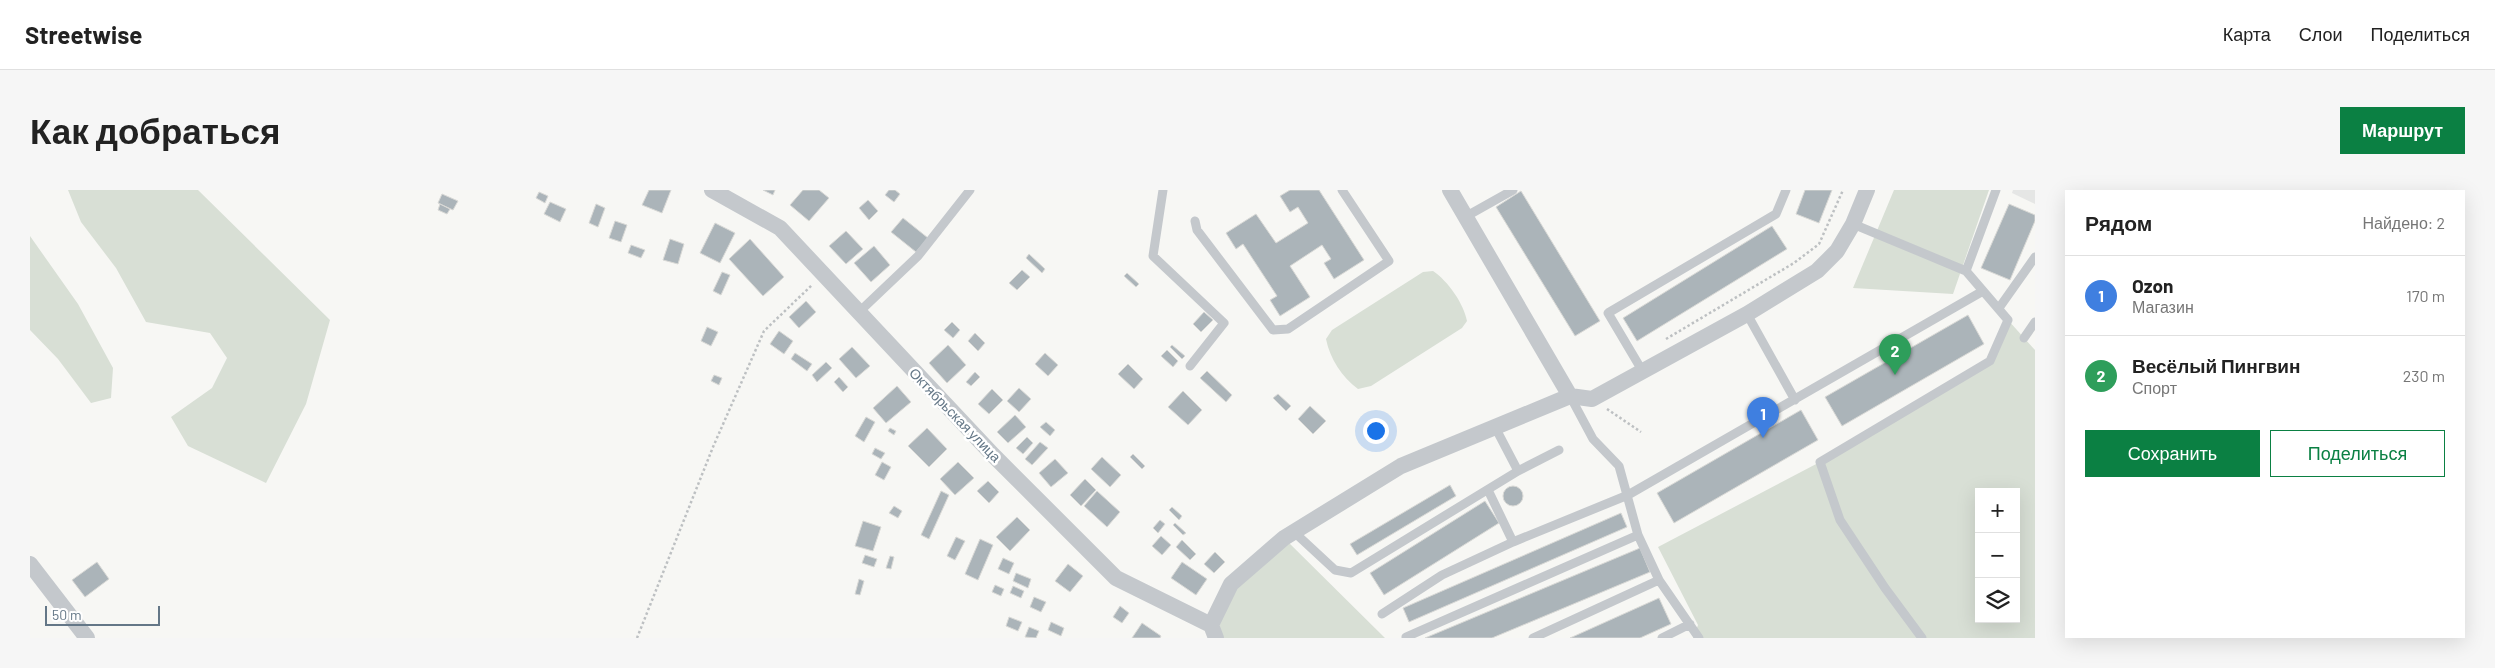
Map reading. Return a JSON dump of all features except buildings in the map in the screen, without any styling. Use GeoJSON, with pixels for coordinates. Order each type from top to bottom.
{"type":"FeatureCollection","features":[{"type":"Feature","properties":{"kind":"street","name":"Октябрьская улица"},"geometry":{"type":"LineString","coordinates":[[712,190],[780,228],[994,456],[1116,578],[1213,631]]}},
{"type":"Feature","properties":{"kind":"street"},"geometry":{"type":"LineString","coordinates":[[1450,190],[1570,396]]}},
{"type":"Feature","properties":{"kind":"street"},"geometry":{"type":"LineString","coordinates":[[1213,631],[1231,584],[1294,532],[1401,466],[1570,396],[1592,399],[1747,314],[1817,271],[1837,252],[1853,224],[1868,190]]}},
{"type":"Feature","properties":{"kind":"street"},"geometry":{"type":"LineString","coordinates":[[30,564],[87,638]]}},
{"type":"Feature","properties":{"kind":"lane"},"geometry":{"type":"LineString","coordinates":[[858,313],[918,256],[970,190]]}},
{"type":"Feature","properties":{"kind":"lane"},"geometry":{"type":"LineString","coordinates":[[1163,190],[1154,256],[1224,323],[1190,366]]}},
{"type":"Feature","properties":{"kind":"lane"},"geometry":{"type":"LineString","coordinates":[[1195,221],[1197,230],[1273,330],[1288,329],[1389,261],[1342,190]]}},
{"type":"Feature","properties":{"kind":"lane"},"geometry":{"type":"LineString","coordinates":[[1465,217],[1512,190]]}},
{"type":"Feature","properties":{"kind":"lane"},"geometry":{"type":"LineString","coordinates":[[1643,372],[1608,313],[1776,214],[1786,190]]}},
{"type":"Feature","properties":{"kind":"lane"},"geometry":{"type":"LineString","coordinates":[[1966,271],[1996,190]]}},
{"type":"Feature","properties":{"kind":"lane"},"geometry":{"type":"LineString","coordinates":[[1853,224],[1966,271],[2008,320],[1990,361],[1820,462],[1840,520],[1885,588],[1922,638]]}},
{"type":"Feature","properties":{"kind":"lane"},"geometry":{"type":"LineString","coordinates":[[1999,308],[2035,257]]}},
{"type":"Feature","properties":{"kind":"lane"},"geometry":{"type":"LineString","coordinates":[[1382,614],[1442,576],[1513,542],[1628,495],[1983,291]]}},
{"type":"Feature","properties":{"kind":"lane"},"geometry":{"type":"LineString","coordinates":[[1747,314],[1795,400]]}},
{"type":"Feature","properties":{"kind":"lane"},"geometry":{"type":"LineString","coordinates":[[2024,338],[2035,322]]}},
{"type":"Feature","properties":{"kind":"lane"},"geometry":{"type":"LineString","coordinates":[[1570,396],[1593,439],[1618,466],[1628,495],[1638,535],[1660,580],[1699,638]]}},
{"type":"Feature","properties":{"kind":"lane"},"geometry":{"type":"LineString","coordinates":[[1495,427],[1518,471]]}},
{"type":"Feature","properties":{"kind":"lane"},"geometry":{"type":"LineString","coordinates":[[1294,532],[1335,570],[1351,573],[1518,471],[1559,450]]}},
{"type":"Feature","properties":{"kind":"lane"},"geometry":{"type":"LineString","coordinates":[[1488,490],[1513,542]]}},
{"type":"Feature","properties":{"kind":"lane"},"geometry":{"type":"LineString","coordinates":[[1406,637],[1638,535]]}},
{"type":"Feature","properties":{"kind":"lane"},"geometry":{"type":"LineString","coordinates":[[1533,638],[1660,580]]}},
{"type":"Feature","properties":{"kind":"lane"},"geometry":{"type":"LineString","coordinates":[[1662,638],[1690,624]]}},
{"type":"Feature","properties":{"kind":"path"},"geometry":{"type":"LineString","coordinates":[[1660,342],[1794,263],[1819,244],[1843,190]]}},
{"type":"Feature","properties":{"kind":"path"},"geometry":{"type":"LineString","coordinates":[[637,638],[713,447],[764,331],[823,275]]}},
{"type":"Feature","properties":{"kind":"path"},"geometry":{"type":"LineString","coordinates":[[1592,399],[1641,432]]}},
{"type":"Feature","properties":{"kind":"shaded area"},"geometry":{"type":"Polygon","coordinates":[[[68,190],[198,190],[330,320],[306,404],[266,483],[188,446],[171,417],[212,388],[227,358],[210,333],[146,322],[116,268],[81,222],[68,190]]]}},
{"type":"Feature","properties":{"kind":"shaded area"},"geometry":{"type":"Polygon","coordinates":[[[1894,190],[1989,190],[1953,294],[1853,288],[1894,190]]]}},
{"type":"Feature","properties":{"kind":"shaded area"},"geometry":{"type":"Polygon","coordinates":[[[2013,190],[2035,190],[2035,204],[2012,193],[2013,190]]]}},
{"type":"Feature","properties":{"kind":"shaded area"},"geometry":{"type":"Polygon","coordinates":[[[30,236],[78,304],[113,368],[111,398],[91,403],[58,359],[30,330],[30,236]]]}},
{"type":"Feature","properties":{"kind":"shaded area"},"geometry":{"type":"Polygon","coordinates":[[[1433,271],[1455,293],[1463,307],[1467,321],[1462,328],[1371,386],[1358,389],[1338,367],[1330,354],[1326,339],[1332,330],[1423,272],[1433,271]]]}},
{"type":"Feature","properties":{"kind":"shaded area"},"geometry":{"type":"Polygon","coordinates":[[[2008,320],[2035,350],[2035,638],[1693,638],[1698,625],[1658,547],[1820,462],[1990,361],[2008,320]]]}},
{"type":"Feature","properties":{"kind":"shaded area"},"geometry":{"type":"Polygon","coordinates":[[[1284,538],[1385,638],[1216,638],[1231,584],[1284,538]]]}},
{"type":"Feature","properties":{"kind":"place","name":"Весёлый Пингвин"},"geometry":{"type":"Point","coordinates":[1895,375]}},
{"type":"Feature","properties":{"kind":"place","name":"Ozon"},"geometry":{"type":"Point","coordinates":[1763,438]}}]}
